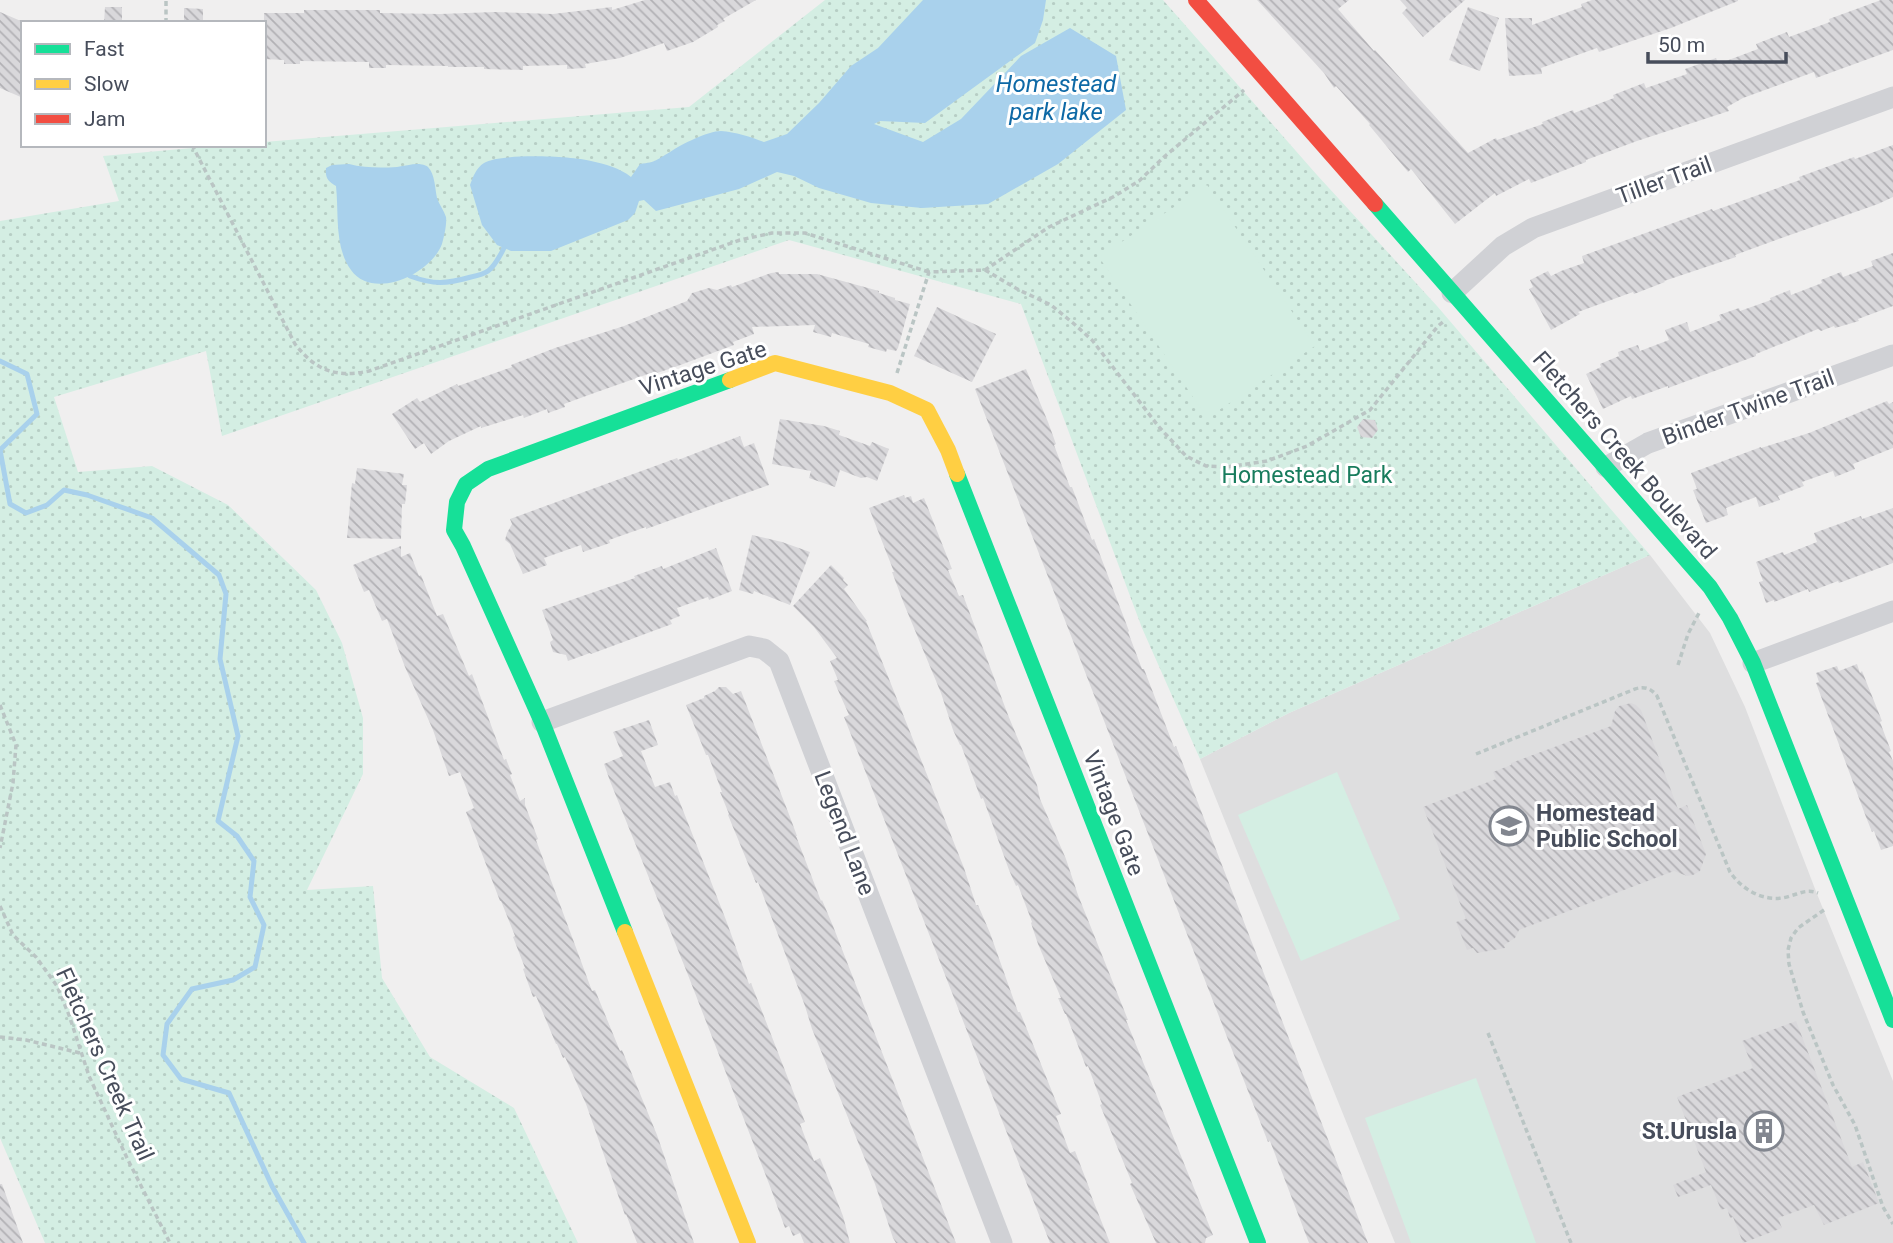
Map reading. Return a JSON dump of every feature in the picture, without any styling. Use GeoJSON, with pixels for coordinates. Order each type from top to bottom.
{"type":"FeatureCollection","features":[{"type":"Feature","properties":{"kind":"street","name":"Fletchers Creek Boulevard"},"geometry":{"type":"LineString","coordinates":[[1196,0],[1710,587],[1730,618],[1753,663],[1893,1020]]}},
{"type":"Feature","properties":{"kind":"street","name":"Tiller Trail"},"geometry":{"type":"LineString","coordinates":[[1452,293],[1503,246],[1533,228],[1893,97]]}},
{"type":"Feature","properties":{"kind":"street","name":"Binder Twine Trail"},"geometry":{"type":"LineString","coordinates":[[1606,467],[1648,443],[1893,355]]}},
{"type":"Feature","properties":{"kind":"street","name":"Vintage Gate"},"geometry":{"type":"LineString","coordinates":[[748,1243],[542,722],[454,530],[457,502],[466,484],[488,469],[775,363],[890,393],[927,410],[948,450],[1258,1243]]}},
{"type":"Feature","properties":{"kind":"street"},"geometry":{"type":"LineString","coordinates":[[1753,663],[1893,611]]}},
{"type":"Feature","properties":{"kind":"street","name":"Legend Lane"},"geometry":{"type":"LineString","coordinates":[[542,722],[749,646],[764,649],[779,662],[1002,1243]]}},
{"type":"Feature","properties":{"kind":"path"},"geometry":{"type":"LineString","coordinates":[[166,0],[166,21]]}},
{"type":"Feature","properties":{"kind":"path"},"geometry":{"type":"LineString","coordinates":[[193,147],[295,344],[306,357],[320,367],[336,373],[353,374],[369,371],[740,240],[772,233],[805,233],[929,272],[985,270],[1049,227],[1113,197],[1139,181],[1261,75]]}},
{"type":"Feature","properties":{"kind":"path"},"geometry":{"type":"LineString","coordinates":[[985,270],[1051,305],[1073,323],[1092,340],[1159,427],[1186,456],[1206,466],[1227,467],[1267,461],[1307,446],[1370,410],[1438,326],[1451,317]]}},
{"type":"Feature","properties":{"kind":"path"},"geometry":{"type":"LineString","coordinates":[[890,393],[929,272]]}},
{"type":"Feature","properties":{"kind":"path"},"geometry":{"type":"LineString","coordinates":[[1678,665],[1688,634],[1699,612]]}},
{"type":"Feature","properties":{"kind":"path"},"geometry":{"type":"LineString","coordinates":[[1476,754],[1635,689],[1646,686],[1657,696],[1730,872],[1737,882],[1748,890],[1776,899],[1811,890],[1826,901],[1825,909],[1798,928],[1791,938],[1789,964],[1803,1012],[1833,1085],[1855,1125],[1883,1207],[1893,1224]]}},
{"type":"Feature","properties":{"kind":"path"},"geometry":{"type":"LineString","coordinates":[[0,705],[16,745],[13,783],[0,848]]}},
{"type":"Feature","properties":{"kind":"path","name":"Fletchers Creek Trail"},"geometry":{"type":"LineString","coordinates":[[0,906],[13,935],[36,957],[57,986],[89,1076],[170,1243]]}},
{"type":"Feature","properties":{"kind":"path"},"geometry":{"type":"LineString","coordinates":[[1488,1033],[1571,1243]]}},
{"type":"Feature","properties":{"kind":"path"},"geometry":{"type":"LineString","coordinates":[[0,1037],[26,1040],[81,1054]]}},
{"type":"Feature","properties":{"kind":"shaded area"},"geometry":{"type":"Polygon","coordinates":[[[1650,555],[1710,633],[1745,707],[1893,1081],[1893,1243],[1395,1243],[1200,759],[1289,713],[1650,555]]]}},
{"type":"Feature","properties":{"kind":"green space","name":"Homestead Park"},"geometry":{"type":"Polygon","coordinates":[[[825,0],[1163,0],[1437,306],[1650,555],[1289,713],[1200,759],[1142,628],[1021,304],[789,240],[222,436],[206,351],[54,397],[78,472],[152,466],[228,505],[316,590],[342,643],[363,718],[363,774],[307,890],[373,886],[382,978],[430,1057],[514,1108],[578,1243],[45,1243],[0,1138],[0,221],[119,201],[103,156],[204,147],[266,147],[266,142],[689,107],[825,0]]]}},
{"type":"Feature","properties":{"kind":"green space"},"geometry":{"type":"Polygon","coordinates":[[[1207,185],[1315,346],[1207,418],[1099,257],[1207,185]]]}},
{"type":"Feature","properties":{"kind":"green space"},"geometry":{"type":"Polygon","coordinates":[[[1337,772],[1400,919],[1301,961],[1238,815],[1337,772]]]}},
{"type":"Feature","properties":{"kind":"green space"},"geometry":{"type":"Polygon","coordinates":[[[1476,1078],[1536,1243],[1411,1243],[1365,1118],[1476,1078]]]}},
{"type":"Feature","properties":{"kind":"water","name":"Homestead park lake"},"geometry":{"type":"Polygon","coordinates":[[[923,0],[1046,0],[1035,43],[925,123],[880,121],[874,124],[923,142],[961,119],[1021,56],[1070,28],[1116,56],[1126,110],[1058,164],[988,204],[922,208],[871,203],[777,172],[739,189],[656,211],[644,200],[639,201],[635,213],[628,220],[551,251],[511,251],[497,245],[482,225],[470,185],[479,167],[493,160],[536,156],[581,159],[612,167],[631,177],[640,164],[656,160],[709,133],[721,131],[764,142],[787,134],[851,66],[878,48],[923,0]]]}},
{"type":"Feature","properties":{"kind":"water"},"geometry":{"type":"Polygon","coordinates":[[[419,164],[430,170],[437,198],[446,217],[445,230],[436,255],[414,274],[401,280],[373,283],[361,279],[351,270],[342,251],[338,230],[336,186],[328,179],[326,171],[326,168],[332,165],[379,168],[419,164]]]}},
{"type":"Feature","properties":{"kind":"building"},"geometry":{"type":"Polygon","coordinates":[[[645,0],[756,0],[723,19],[725,21],[717,25],[718,27],[693,42],[667,51],[664,43],[620,58],[585,64],[586,68],[567,69],[567,65],[523,66],[523,70],[386,65],[386,68],[369,68],[369,62],[300,61],[300,64],[284,64],[284,60],[266,59],[264,13],[380,10],[380,13],[553,14],[612,7],[612,10],[645,0]]]}},
{"type":"Feature","properties":{"kind":"building"},"geometry":{"type":"Polygon","coordinates":[[[1257,0],[1349,0],[1338,9],[1468,153],[1496,138],[1497,140],[1543,124],[1542,122],[1573,110],[1574,113],[1644,83],[1646,88],[1687,74],[1685,69],[1716,58],[1718,64],[1758,49],[1756,44],[1787,32],[1789,37],[1881,0],[1893,0],[1893,50],[1816,78],[1814,72],[1743,98],[1727,107],[1729,111],[1637,141],[1531,183],[1529,179],[1496,196],[1495,193],[1455,224],[1411,169],[1408,172],[1370,124],[1336,86],[1334,88],[1324,73],[1257,0]]]}},
{"type":"Feature","properties":{"kind":"building"},"geometry":{"type":"Polygon","coordinates":[[[1400,0],[1465,0],[1423,37],[1402,13],[1407,8],[1400,0]]]}},
{"type":"Feature","properties":{"kind":"building"},"geometry":{"type":"Polygon","coordinates":[[[1592,0],[1738,1],[1671,28],[1599,52],[1597,48],[1541,68],[1542,74],[1509,76],[1505,18],[1532,18],[1532,25],[1582,7],[1581,4],[1592,0]]]}},
{"type":"Feature","properties":{"kind":"building"},"geometry":{"type":"Polygon","coordinates":[[[105,7],[122,7],[122,21],[104,21],[105,7]]]}},
{"type":"Feature","properties":{"kind":"building"},"geometry":{"type":"Polygon","coordinates":[[[1468,7],[1499,18],[1480,71],[1449,60],[1468,7]]]}},
{"type":"Feature","properties":{"kind":"building"},"geometry":{"type":"Polygon","coordinates":[[[184,8],[203,9],[203,21],[184,21],[184,8]]]}},
{"type":"Feature","properties":{"kind":"building"},"geometry":{"type":"Polygon","coordinates":[[[0,12],[21,21],[21,97],[0,88],[0,12]]]}},
{"type":"Feature","properties":{"kind":"building"},"geometry":{"type":"Polygon","coordinates":[[[1893,145],[1893,197],[1878,204],[1578,312],[1580,314],[1551,330],[1529,289],[1533,287],[1530,280],[1548,271],[1551,276],[1584,263],[1582,256],[1893,145]]]}},
{"type":"Feature","properties":{"kind":"building"},"geometry":{"type":"Polygon","coordinates":[[[1893,253],[1893,306],[1858,319],[1859,321],[1821,331],[1818,329],[1756,356],[1668,388],[1632,399],[1631,396],[1603,409],[1586,374],[1619,356],[1618,352],[1638,345],[1640,351],[1669,340],[1665,330],[1687,322],[1690,332],[1721,320],[1719,315],[1739,308],[1740,311],[1790,290],[1791,295],[1841,272],[1843,277],[1873,266],[1871,261],[1893,253]]]}},
{"type":"Feature","properties":{"kind":"building"},"geometry":{"type":"Polygon","coordinates":[[[779,272],[817,274],[879,291],[895,300],[910,304],[898,348],[896,351],[887,349],[886,352],[832,333],[831,337],[813,332],[815,325],[752,327],[754,334],[733,342],[734,345],[564,404],[565,407],[548,413],[547,409],[524,418],[523,415],[481,426],[449,441],[431,454],[424,443],[415,449],[392,414],[417,398],[420,402],[457,384],[458,386],[512,367],[511,365],[555,348],[624,326],[687,301],[692,293],[709,288],[717,290],[731,285],[732,287],[779,272]]]}},
{"type":"Feature","properties":{"kind":"building"},"geometry":{"type":"Polygon","coordinates":[[[937,307],[996,334],[972,382],[914,356],[937,307]]]}},
{"type":"Feature","properties":{"kind":"building"},"geometry":{"type":"Polygon","coordinates":[[[1026,369],[1070,487],[1092,540],[1094,539],[1142,669],[1174,747],[1176,746],[1368,1243],[1309,1243],[1248,1091],[975,389],[1026,369]]]}},
{"type":"Feature","properties":{"kind":"building"},"geometry":{"type":"Polygon","coordinates":[[[1887,401],[1889,404],[1893,402],[1893,448],[1853,464],[1855,469],[1835,477],[1833,471],[1802,482],[1804,486],[1778,496],[1780,500],[1759,507],[1756,497],[1726,508],[1728,515],[1706,523],[1693,490],[1697,489],[1691,473],[1761,447],[1809,433],[1887,401]]]}},
{"type":"Feature","properties":{"kind":"building"},"geometry":{"type":"Polygon","coordinates":[[[780,419],[824,426],[840,431],[839,435],[870,446],[872,442],[889,449],[877,481],[840,470],[835,487],[809,478],[811,471],[772,464],[780,419]]]}},
{"type":"Feature","properties":{"kind":"building"},"geometry":{"type":"Polygon","coordinates":[[[1363,419],[1375,420],[1378,430],[1372,438],[1361,437],[1357,427],[1363,419]]]}},
{"type":"Feature","properties":{"kind":"building"},"geometry":{"type":"Polygon","coordinates":[[[740,436],[744,447],[754,443],[769,485],[609,540],[610,543],[583,552],[581,545],[544,558],[547,565],[523,574],[510,544],[505,540],[512,524],[510,519],[740,436]]]}},
{"type":"Feature","properties":{"kind":"building"},"geometry":{"type":"Polygon","coordinates":[[[357,468],[404,474],[402,485],[407,485],[405,504],[402,504],[401,539],[347,538],[352,483],[355,484],[357,468]]]}},
{"type":"Feature","properties":{"kind":"building"},"geometry":{"type":"Polygon","coordinates":[[[904,495],[905,498],[911,496],[913,503],[924,498],[952,569],[948,570],[959,596],[963,595],[1126,1020],[1213,1235],[1206,1238],[1205,1243],[1156,1243],[1130,1184],[1132,1183],[1100,1105],[1102,1104],[1088,1066],[1086,1067],[1058,998],[1061,998],[1038,944],[1018,885],[1016,886],[1009,870],[983,798],[981,799],[953,730],[869,508],[904,495]]]}},
{"type":"Feature","properties":{"kind":"building"},"geometry":{"type":"Polygon","coordinates":[[[1893,508],[1893,563],[1839,583],[1838,581],[1809,592],[1808,589],[1766,603],[1759,582],[1763,581],[1756,562],[1817,542],[1814,533],[1893,508]]]}},
{"type":"Feature","properties":{"kind":"building"},"geometry":{"type":"Polygon","coordinates":[[[752,535],[810,552],[790,605],[754,591],[753,594],[739,590],[752,535]]]}},
{"type":"Feature","properties":{"kind":"building"},"geometry":{"type":"Polygon","coordinates":[[[401,546],[401,557],[410,553],[437,616],[443,614],[469,676],[472,674],[520,801],[525,798],[525,805],[538,839],[536,840],[592,991],[595,990],[657,1135],[694,1243],[637,1243],[586,1104],[536,996],[533,997],[513,937],[515,936],[466,812],[474,808],[460,772],[449,776],[387,619],[382,621],[369,590],[364,592],[353,565],[401,546]]]}},
{"type":"Feature","properties":{"kind":"building"},"geometry":{"type":"Polygon","coordinates":[[[716,548],[732,591],[677,608],[680,616],[670,620],[672,624],[591,654],[568,661],[566,655],[553,652],[550,642],[553,640],[542,610],[716,548]]]}},
{"type":"Feature","properties":{"kind":"building"},"geometry":{"type":"Polygon","coordinates":[[[831,565],[844,578],[848,585],[844,589],[867,621],[976,905],[990,933],[1018,1012],[1061,1114],[1056,1116],[1070,1153],[1075,1151],[1110,1243],[1050,1243],[844,717],[849,715],[834,681],[838,680],[830,661],[837,658],[814,627],[793,606],[831,565]]]}},
{"type":"Feature","properties":{"kind":"building"},"geometry":{"type":"Polygon","coordinates":[[[1857,664],[1882,721],[1880,722],[1893,761],[1893,846],[1881,850],[1816,683],[1819,682],[1816,673],[1837,666],[1839,671],[1857,664]]]}},
{"type":"Feature","properties":{"kind":"building"},"geometry":{"type":"Polygon","coordinates":[[[719,687],[726,687],[733,694],[741,691],[956,1243],[896,1243],[893,1238],[875,1184],[812,1029],[758,882],[756,883],[728,815],[708,755],[686,705],[704,698],[719,687]]]}},
{"type":"Feature","properties":{"kind":"building"},"geometry":{"type":"Polygon","coordinates":[[[1631,703],[1641,710],[1678,809],[1687,805],[1706,854],[1700,871],[1687,876],[1674,871],[1519,930],[1515,938],[1504,945],[1505,948],[1477,953],[1473,948],[1467,950],[1456,922],[1466,919],[1423,807],[1496,779],[1493,772],[1511,763],[1611,726],[1619,706],[1631,703]]]}},
{"type":"Feature","properties":{"kind":"building"},"geometry":{"type":"Polygon","coordinates":[[[649,720],[658,745],[641,751],[655,787],[670,782],[675,796],[677,795],[805,1122],[800,1124],[814,1161],[820,1158],[843,1216],[850,1243],[804,1243],[800,1233],[793,1236],[789,1226],[785,1228],[610,781],[604,764],[623,756],[613,732],[649,720]]]}},
{"type":"Feature","properties":{"kind":"building","name":"St.Urusla"},"geometry":{"type":"Polygon","coordinates":[[[1796,1021],[1852,1167],[1863,1162],[1879,1203],[1824,1225],[1814,1205],[1778,1218],[1782,1228],[1743,1243],[1733,1217],[1730,1218],[1727,1208],[1721,1210],[1711,1185],[1678,1197],[1673,1185],[1706,1172],[1677,1097],[1753,1068],[1742,1041],[1796,1021]]]}},
{"type":"Feature","properties":{"kind":"building"},"geometry":{"type":"Polygon","coordinates":[[[2,1184],[23,1243],[0,1243],[2,1184]]]}},
{"type":"Feature","properties":{"kind":"waterway"},"geometry":{"type":"LineString","coordinates":[[410,276],[440,282],[478,275],[491,269],[504,248]]}},
{"type":"Feature","properties":{"kind":"waterway"},"geometry":{"type":"LineString","coordinates":[[0,361],[27,374],[37,414],[0,450],[10,504],[26,513],[47,505],[64,490],[87,495],[152,518],[219,575],[226,594],[220,659],[238,736],[218,821],[237,836],[254,861],[250,897],[264,925],[255,967],[233,980],[192,989],[167,1024],[163,1055],[181,1079],[229,1093],[272,1186],[304,1243]]}},
{"type":"Feature","properties":{"kind":"traffic: fast"},"geometry":{"type":"LineString","coordinates":[[1375,204],[1710,587],[1730,618],[1753,663],[1893,1020]]}},
{"type":"Feature","properties":{"kind":"traffic: fast"},"geometry":{"type":"LineString","coordinates":[[625,932],[542,722],[454,530],[457,502],[466,484],[488,469],[730,380]]}},
{"type":"Feature","properties":{"kind":"traffic: fast"},"geometry":{"type":"LineString","coordinates":[[957,474],[1258,1243]]}},
{"type":"Feature","properties":{"kind":"traffic: slow"},"geometry":{"type":"LineString","coordinates":[[730,380],[775,363],[890,393],[927,410],[957,474]]}},
{"type":"Feature","properties":{"kind":"traffic: slow"},"geometry":{"type":"LineString","coordinates":[[625,932],[748,1243]]}},
{"type":"Feature","properties":{"kind":"traffic: jam"},"geometry":{"type":"LineString","coordinates":[[1196,0],[1375,204]]}},
{"type":"Feature","properties":{"kind":"place","name":"Homestead Public School"},"geometry":{"type":"Point","coordinates":[1509,826]}},
{"type":"Feature","properties":{"kind":"place","name":"St.Urusla"},"geometry":{"type":"Point","coordinates":[1764,1131]}}]}
